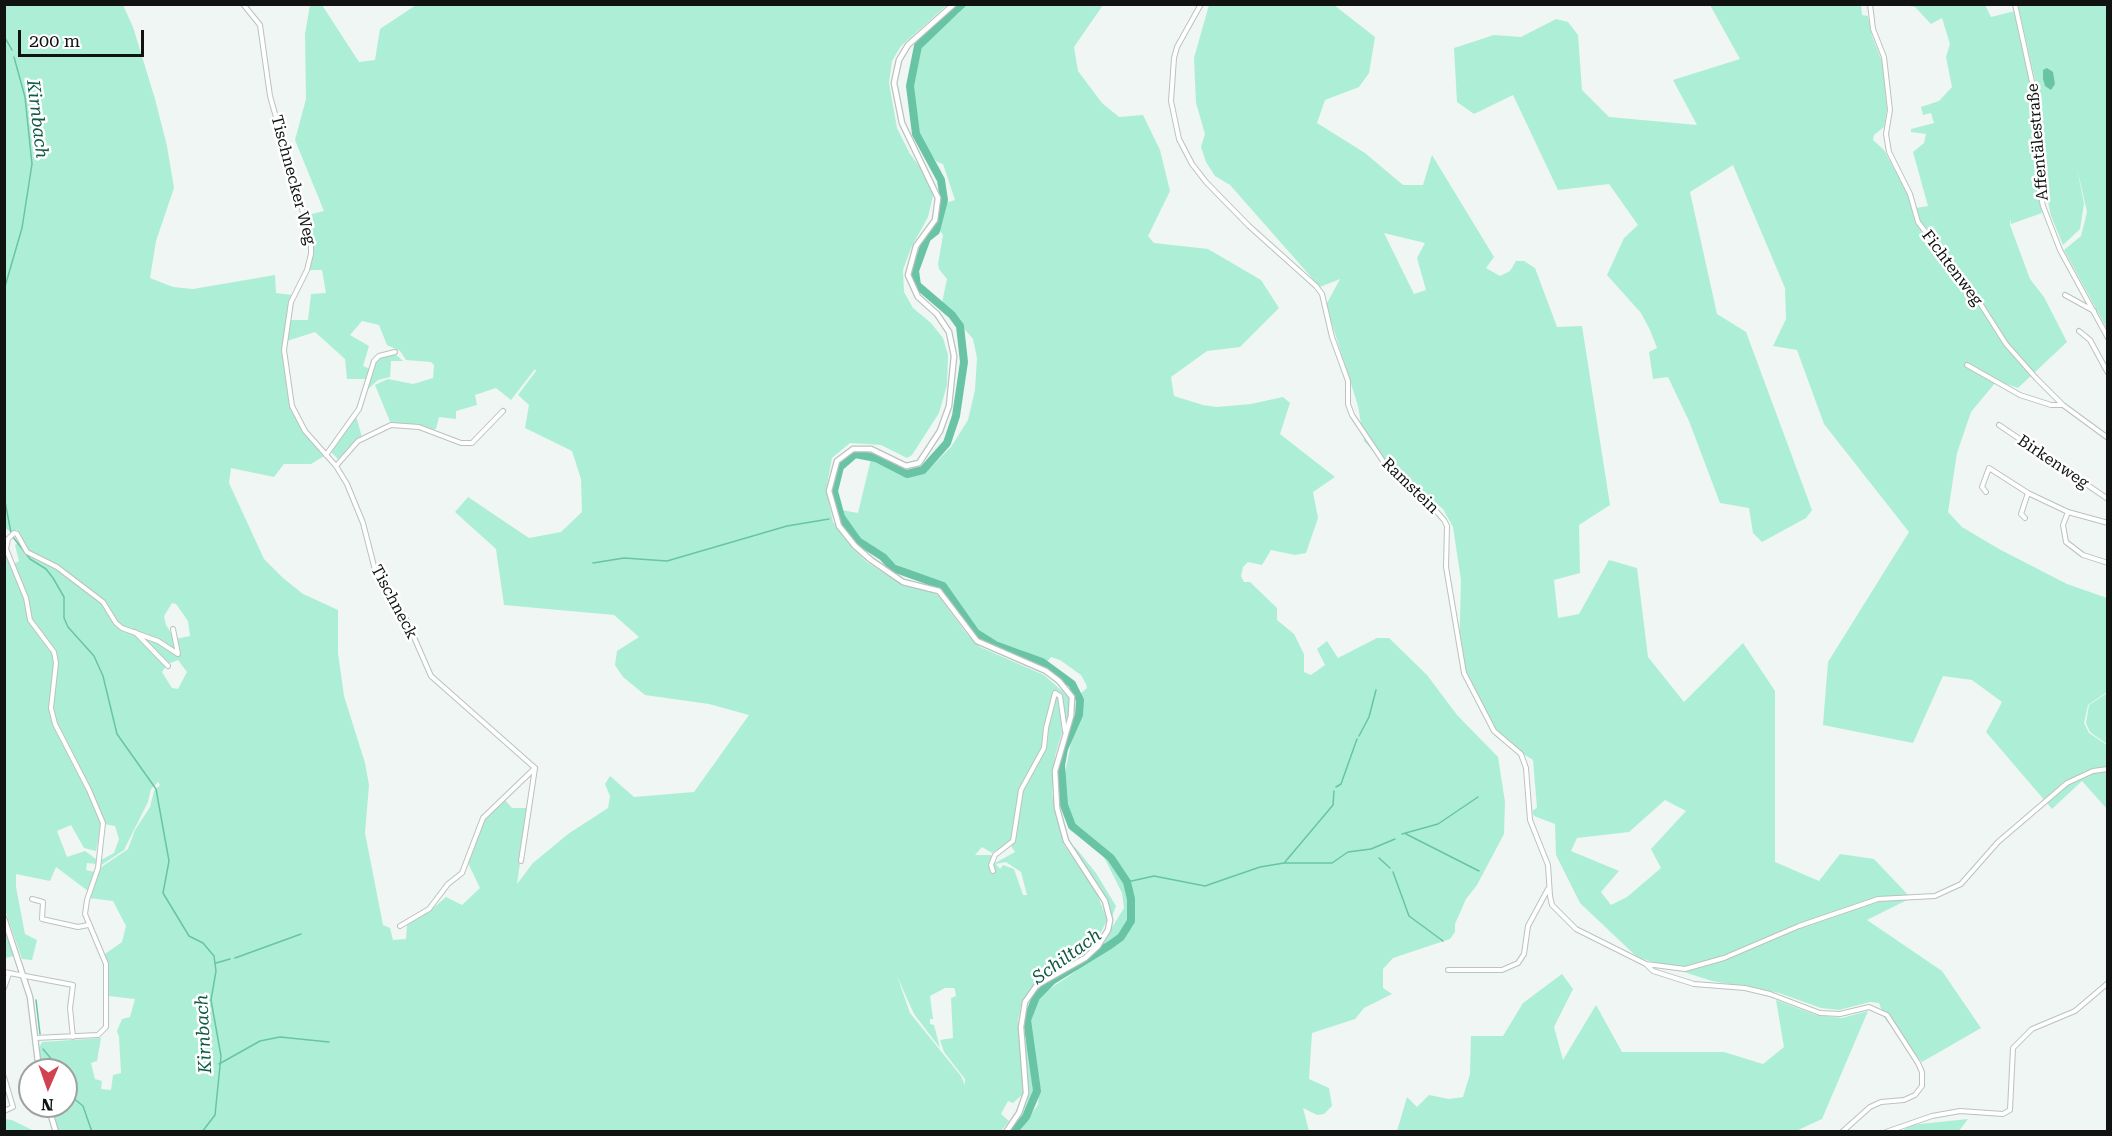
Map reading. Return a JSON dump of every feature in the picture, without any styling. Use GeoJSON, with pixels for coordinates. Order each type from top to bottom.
{"type":"FeatureCollection","features":[{"type":"Feature","properties":{"kind":"main road"},"geometry":{"type":"LineString","coordinates":[[954,4],[908,45],[899,60],[894,83],[902,123],[938,198],[935,220],[916,246],[908,275],[918,297],[937,314],[950,332],[954,356],[949,406],[940,430],[920,463],[906,465],[871,449],[852,449],[837,460],[829,491],[834,518],[845,535],[885,572],[903,582],[939,591],[978,641],[999,652],[1031,662],[1059,681],[1072,697],[1071,716],[1058,754],[1055,789],[1062,832],[1105,901],[1110,920],[1108,930],[1098,946],[1085,958],[1037,985],[1025,1002],[1021,1027],[1026,1093],[1019,1113],[1006,1131]]}},
{"type":"Feature","properties":{"kind":"main road"},"geometry":{"type":"LineString","coordinates":[[4,918],[30,997],[38,1058]]}},
{"type":"Feature","properties":{"kind":"street","name":"Tischnecker Weg"},"geometry":{"type":"LineString","coordinates":[[243,4],[260,25],[270,96],[311,240],[312,254],[307,270],[291,302],[287,323],[284,350],[289,393],[297,419],[326,456]]}},
{"type":"Feature","properties":{"kind":"street","name":"Ramstein"},"geometry":{"type":"LineString","coordinates":[[1201,4],[1177,47],[1174,58],[1171,101],[1179,139],[1192,164],[1206,182],[1322,294],[1332,337],[1348,381],[1348,404],[1352,415],[1385,464],[1421,494],[1447,526],[1446,567],[1464,673],[1494,730],[1521,754],[1526,768],[1530,820],[1548,865],[1548,888],[1552,905]]}},
{"type":"Feature","properties":{"kind":"street","name":"Fichtenweg"},"geometry":{"type":"LineString","coordinates":[[1870,4],[1873,28],[1884,57],[1890,110],[1886,134],[1889,152],[1911,194],[1918,222],[1978,300],[2006,344],[2063,405],[2108,438]]}},
{"type":"Feature","properties":{"kind":"street","name":"Affentälestraße"},"geometry":{"type":"LineString","coordinates":[[2015,4],[2030,66],[2037,108],[2037,168],[2043,206],[2060,250],[2108,338]]}},
{"type":"Feature","properties":{"kind":"street"},"geometry":{"type":"LineString","coordinates":[[2065,295],[2094,311]]}},
{"type":"Feature","properties":{"kind":"street"},"geometry":{"type":"LineString","coordinates":[[2079,331],[2090,340],[2108,373]]}},
{"type":"Feature","properties":{"kind":"street"},"geometry":{"type":"LineString","coordinates":[[326,456],[363,400],[374,361],[379,356],[396,352]]}},
{"type":"Feature","properties":{"kind":"street","name":"Fichtenweg"},"geometry":{"type":"LineString","coordinates":[[1967,365],[2020,395],[2051,405],[2063,405]]}},
{"type":"Feature","properties":{"kind":"street"},"geometry":{"type":"LineString","coordinates":[[336,466],[358,441],[391,425],[419,427],[461,443],[472,443],[503,411]]}},
{"type":"Feature","properties":{"kind":"street","name":"Birkenweg"},"geometry":{"type":"LineString","coordinates":[[1999,425],[2108,499]]}},
{"type":"Feature","properties":{"kind":"street","name":"Tischneck"},"geometry":{"type":"LineString","coordinates":[[326,456],[336,466],[356,505],[375,570],[409,624],[422,660],[431,676],[535,768]]}},
{"type":"Feature","properties":{"kind":"street"},"geometry":{"type":"LineString","coordinates":[[1986,492],[1982,487],[1989,468],[2028,493],[2068,512],[2108,523]]}},
{"type":"Feature","properties":{"kind":"street"},"geometry":{"type":"LineString","coordinates":[[2025,518],[2021,514],[2028,493]]}},
{"type":"Feature","properties":{"kind":"street"},"geometry":{"type":"LineString","coordinates":[[2068,512],[2063,525],[2066,542],[2084,555],[2108,563]]}},
{"type":"Feature","properties":{"kind":"street"},"geometry":{"type":"LineString","coordinates":[[36,1038],[99,1035],[106,1027],[106,964],[88,925],[85,907],[98,868],[102,823],[89,790],[55,724],[51,708],[55,658],[50,645],[29,616],[26,598],[6,549],[11,535],[18,536],[27,552],[57,567],[103,602],[116,622],[134,632],[150,645],[168,666]]}},
{"type":"Feature","properties":{"kind":"street"},"geometry":{"type":"LineString","coordinates":[[134,632],[158,640],[178,654],[173,629]]}},
{"type":"Feature","properties":{"kind":"street"},"geometry":{"type":"LineString","coordinates":[[993,871],[991,865],[995,855],[1013,841],[1021,790],[1044,748],[1046,728],[1055,693],[1060,696],[1065,731]]}},
{"type":"Feature","properties":{"kind":"street"},"geometry":{"type":"LineString","coordinates":[[521,861],[535,768]]}},
{"type":"Feature","properties":{"kind":"street"},"geometry":{"type":"LineString","coordinates":[[400,926],[429,909],[448,884],[462,873],[483,818],[535,768]]}},
{"type":"Feature","properties":{"kind":"street"},"geometry":{"type":"LineString","coordinates":[[1646,964],[1686,969],[1703,966],[1799,926],[1868,902],[1878,899],[1935,896],[1950,891],[1961,884],[1998,842],[2067,783],[2093,771],[2108,769]]}},
{"type":"Feature","properties":{"kind":"street"},"geometry":{"type":"LineString","coordinates":[[1448,970],[1502,970],[1518,963],[1524,954],[1528,926],[1548,888]]}},
{"type":"Feature","properties":{"kind":"street"},"geometry":{"type":"LineString","coordinates":[[32,899],[44,902],[42,919],[78,927],[88,925]]}},
{"type":"Feature","properties":{"kind":"street"},"geometry":{"type":"LineString","coordinates":[[1539,903],[1547,902],[1576,929],[1646,964],[1653,971],[1694,984],[1745,988],[1770,994],[1820,1013],[1840,1014],[1869,1007],[1887,1015],[1918,1063],[1922,1072],[1922,1086],[1915,1095],[1904,1100],[1881,1102],[1870,1107],[1842,1131]]}},
{"type":"Feature","properties":{"kind":"street"},"geometry":{"type":"LineString","coordinates":[[4,988],[7,973],[73,985],[70,1007],[73,1037]]}},
{"type":"Feature","properties":{"kind":"street"},"geometry":{"type":"LineString","coordinates":[[1886,1131],[1932,1116],[1960,1111],[2003,1114],[2010,1110],[2013,1048],[2032,1029],[2075,1011],[2108,983]]}},
{"type":"Feature","properties":{"kind":"street"},"geometry":{"type":"LineString","coordinates":[[4,1077],[13,1107],[4,1110]]}},
{"type":"Feature","properties":{"kind":"shaded area"},"geometry":{"type":"Polygon","coordinates":[[[4,5],[123,5],[133,27],[155,99],[167,146],[174,188],[156,241],[150,278],[173,287],[193,289],[275,275],[276,293],[292,295],[283,350],[287,392],[296,419],[324,456],[311,464],[284,464],[274,477],[231,468],[229,483],[264,559],[303,594],[338,610],[338,653],[344,696],[365,763],[369,785],[365,833],[383,925],[390,928],[393,940],[406,939],[407,925],[430,911],[446,897],[462,905],[480,888],[468,863],[484,818],[504,799],[512,808],[528,808],[517,884],[533,863],[568,834],[608,808],[610,796],[605,784],[610,776],[634,797],[694,792],[749,715],[709,704],[645,695],[623,677],[615,665],[617,651],[639,637],[614,615],[504,605],[496,549],[455,512],[468,497],[529,538],[561,532],[582,512],[581,479],[572,451],[525,428],[529,405],[518,395],[536,371],[535,369],[511,400],[496,388],[475,395],[477,405],[456,411],[456,419],[439,417],[436,429],[431,430],[407,424],[391,424],[375,385],[388,379],[413,384],[433,378],[434,365],[431,362],[406,360],[400,351],[387,345],[379,325],[362,321],[350,335],[369,346],[363,366],[370,369],[368,379],[347,379],[345,359],[315,332],[287,341],[290,320],[308,320],[311,294],[326,293],[322,270],[310,270],[314,243],[308,215],[324,211],[295,140],[306,99],[305,34],[310,5],[322,5],[359,62],[375,60],[380,29],[416,5],[947,5],[901,46],[892,61],[889,83],[897,128],[910,154],[929,179],[933,196],[928,217],[911,248],[903,270],[904,292],[913,308],[931,323],[943,338],[948,355],[947,385],[939,413],[912,455],[907,458],[881,445],[850,443],[832,458],[826,490],[833,522],[853,549],[868,563],[899,583],[923,588],[938,595],[966,633],[980,647],[1044,675],[1069,697],[1070,707],[1065,726],[1061,722],[1062,732],[1055,756],[1052,794],[1064,845],[1097,893],[1107,920],[1096,942],[1066,966],[1043,978],[1022,1001],[1018,1020],[1024,1093],[1013,1103],[1008,1101],[1001,1114],[1009,1121],[1001,1131],[59,1131],[54,1118],[78,1118],[78,1058],[40,1058],[39,1048],[42,1042],[101,1038],[97,1061],[91,1063],[95,1079],[102,1081],[101,1089],[111,1090],[113,1075],[121,1073],[117,1031],[122,1019],[130,1017],[135,999],[108,996],[108,965],[105,954],[122,942],[126,926],[113,901],[89,898],[100,868],[128,849],[135,830],[150,807],[154,791],[160,785],[158,782],[151,789],[148,802],[124,850],[100,866],[99,861],[114,853],[119,839],[115,826],[104,824],[90,789],[52,712],[55,655],[31,620],[14,564],[19,561],[15,545],[19,542],[29,555],[60,571],[106,605],[61,569],[28,551],[17,530],[11,532],[5,528],[4,5]],[[172,603],[164,616],[166,625],[175,639],[190,636],[188,621],[176,604],[172,603]],[[178,660],[168,664],[162,672],[172,688],[178,689],[187,672],[178,660]],[[1009,843],[992,853],[982,847],[975,855],[991,855],[995,863],[1015,852],[1009,843]],[[1006,862],[996,864],[1000,869],[1003,865],[1014,869],[1023,895],[1027,895],[1021,872],[1006,862]],[[897,976],[910,1013],[961,1076],[965,1085],[965,1079],[944,1052],[940,1040],[953,1038],[951,998],[956,996],[954,988],[945,988],[930,996],[933,1019],[930,1019],[930,1024],[934,1025],[940,1048],[914,1014],[897,976]]]}},
{"type":"Feature","properties":{"kind":"shaded area"},"geometry":{"type":"Polygon","coordinates":[[[964,5],[1103,5],[1074,47],[1078,71],[1102,103],[1119,117],[1143,115],[1160,150],[1170,191],[1148,236],[1154,243],[1208,249],[1261,280],[1279,308],[1240,347],[1207,351],[1171,377],[1174,396],[1217,407],[1251,404],[1283,397],[1290,403],[1280,434],[1335,477],[1313,492],[1318,518],[1306,553],[1295,555],[1271,550],[1262,565],[1248,562],[1243,567],[1241,576],[1244,582],[1250,582],[1277,608],[1277,620],[1294,634],[1304,654],[1304,672],[1311,675],[1325,665],[1317,649],[1327,641],[1338,658],[1377,638],[1389,638],[1427,675],[1457,715],[1498,757],[1505,802],[1504,834],[1477,885],[1466,899],[1455,924],[1455,932],[1450,939],[1393,958],[1383,969],[1383,988],[1392,994],[1364,1008],[1355,1019],[1312,1033],[1309,1079],[1329,1088],[1332,1106],[1324,1114],[1317,1115],[1303,1108],[1309,1131],[1018,1131],[1038,1105],[1039,1090],[1033,1062],[1035,1051],[1029,1026],[1035,1003],[1042,994],[1072,974],[1104,948],[1101,945],[1124,908],[1122,893],[1102,853],[1070,830],[1075,824],[1066,803],[1064,778],[1073,733],[1082,714],[1081,693],[1087,688],[1086,684],[1081,675],[1060,660],[1051,657],[1046,663],[1021,650],[984,638],[968,622],[945,584],[895,564],[854,536],[851,525],[842,517],[841,510],[858,513],[871,459],[902,475],[913,476],[927,471],[951,447],[968,420],[975,390],[977,358],[973,339],[942,303],[947,279],[938,264],[943,235],[938,228],[946,203],[955,200],[943,164],[937,162],[920,141],[914,119],[912,81],[921,47],[959,13],[964,5]]]}},
{"type":"Feature","properties":{"kind":"shaded area"},"geometry":{"type":"Polygon","coordinates":[[[1209,5],[1334,5],[1375,37],[1369,73],[1359,87],[1325,100],[1317,123],[1365,153],[1403,185],[1423,185],[1432,155],[1494,257],[1486,268],[1500,276],[1510,271],[1516,261],[1524,261],[1535,268],[1557,327],[1582,326],[1610,505],[1579,525],[1580,573],[1554,580],[1558,618],[1579,614],[1609,560],[1637,568],[1648,657],[1684,702],[1743,643],[1775,691],[1775,862],[1819,881],[1840,854],[1874,859],[1911,898],[1867,920],[1942,971],[1981,1028],[1922,1062],[1885,1019],[1879,1003],[1870,1002],[1839,1010],[1821,1008],[1779,993],[1712,981],[1637,957],[1580,903],[1556,855],[1555,824],[1534,816],[1532,811],[1537,808],[1533,760],[1496,737],[1459,658],[1461,580],[1453,527],[1443,509],[1385,464],[1364,441],[1358,406],[1326,305],[1340,279],[1320,287],[1230,185],[1215,176],[1206,162],[1201,147],[1205,134],[1196,103],[1194,58],[1209,5]],[[1384,233],[1414,294],[1426,290],[1417,258],[1425,243],[1384,233]],[[1665,800],[1629,832],[1577,838],[1571,851],[1619,871],[1601,892],[1611,905],[1627,897],[1661,868],[1651,849],[1686,811],[1665,800]]]}},
{"type":"Feature","properties":{"kind":"shaded area"},"geometry":{"type":"Polygon","coordinates":[[[1710,5],[1861,5],[1862,15],[1868,16],[1872,36],[1883,64],[1887,110],[1884,127],[1874,135],[1873,140],[1884,150],[1910,198],[1917,222],[1920,221],[1916,208],[1928,206],[1913,152],[1924,143],[1926,134],[1911,132],[1911,129],[1934,123],[1931,113],[1923,115],[1921,107],[1939,101],[1952,87],[1946,57],[1950,44],[1942,18],[1931,24],[1915,7],[1904,5],[1985,5],[1991,17],[2015,11],[2032,91],[2035,183],[2042,213],[2011,224],[2010,218],[2010,225],[2030,279],[2044,297],[2067,342],[2018,388],[2000,382],[1995,383],[1971,412],[1957,453],[1948,512],[1962,527],[1999,549],[2067,584],[2107,598],[2107,692],[2088,705],[2084,723],[2089,733],[2107,745],[2107,809],[2082,781],[2052,809],[1986,732],[2002,702],[1972,680],[1943,676],[1913,743],[1823,725],[1828,662],[1909,532],[1824,424],[1797,350],[1773,346],[1786,319],[1785,288],[1733,165],[1690,192],[1717,314],[1746,332],[1812,510],[1806,518],[1762,542],[1753,533],[1749,508],[1720,503],[1689,421],[1668,377],[1653,379],[1649,352],[1657,348],[1650,330],[1641,313],[1607,275],[1624,238],[1638,225],[1609,184],[1558,190],[1513,95],[1474,114],[1457,102],[1454,48],[1494,35],[1521,37],[1556,19],[1568,22],[1578,35],[1582,90],[1609,117],[1697,125],[1673,80],[1740,59],[1710,5]],[[1930,217],[1943,249],[1938,253],[1967,288],[1950,263],[1930,217]]]}},
{"type":"Feature","properties":{"kind":"shaded area"},"geometry":{"type":"Polygon","coordinates":[[[2018,5],[2107,5],[2107,329],[2064,250],[2081,236],[2087,212],[2077,168],[2084,204],[2080,229],[2063,245],[2051,216],[2043,178],[2037,89],[2018,5]]]}},
{"type":"Feature","properties":{"kind":"shaded area"},"geometry":{"type":"Polygon","coordinates":[[[2047,68],[2053,72],[2055,84],[2051,90],[2045,86],[2043,79],[2043,70],[2047,68]]]}},
{"type":"Feature","properties":{"kind":"shaded area"},"geometry":{"type":"Polygon","coordinates":[[[394,353],[403,361],[391,361],[390,377],[378,380],[367,390],[375,362],[380,356],[394,353]]]}},
{"type":"Feature","properties":{"kind":"shaded area"},"geometry":{"type":"Polygon","coordinates":[[[356,416],[362,437],[338,459],[331,452],[356,416]]]}},
{"type":"Feature","properties":{"kind":"shaded area"},"geometry":{"type":"Polygon","coordinates":[[[5,552],[24,596],[28,616],[53,655],[54,673],[49,704],[52,724],[97,808],[101,824],[96,851],[84,848],[71,825],[57,831],[67,857],[85,851],[96,859],[97,864],[87,863],[86,870],[95,872],[88,891],[56,867],[50,881],[16,874],[16,887],[25,934],[37,940],[32,960],[22,959],[5,910],[5,552]]]}},
{"type":"Feature","properties":{"kind":"shaded area"},"geometry":{"type":"Polygon","coordinates":[[[2107,693],[2107,744],[2090,732],[2086,723],[2089,705],[2107,693]]]}},
{"type":"Feature","properties":{"kind":"shaded area"},"geometry":{"type":"Polygon","coordinates":[[[1075,847],[1096,873],[1116,906],[1112,917],[1102,890],[1074,849],[1075,847]]]}},
{"type":"Feature","properties":{"kind":"shaded area"},"geometry":{"type":"Polygon","coordinates":[[[4,925],[15,956],[5,958],[4,958],[4,925]]]}},
{"type":"Feature","properties":{"kind":"shaded area"},"geometry":{"type":"Polygon","coordinates":[[[1562,974],[1573,989],[1554,1027],[1563,1060],[1596,1005],[1622,1052],[1724,1052],[1763,1064],[1784,1047],[1776,1000],[1816,1015],[1842,1018],[1868,1011],[1822,1119],[1796,1131],[1397,1131],[1407,1097],[1417,1107],[1429,1095],[1449,1099],[1463,1097],[1470,1074],[1471,1036],[1503,1036],[1523,1003],[1562,974]]]}},
{"type":"Feature","properties":{"kind":"shaded area"},"geometry":{"type":"Polygon","coordinates":[[[1023,1036],[1029,1050],[1033,1091],[1030,1105],[1012,1130],[1027,1102],[1028,1074],[1023,1036]]]}},
{"type":"Feature","properties":{"kind":"shaded area"},"geometry":{"type":"Polygon","coordinates":[[[4,1119],[12,1120],[34,1131],[5,1131],[4,1119]]]}},
{"type":"Feature","properties":{"kind":"shaded area"},"geometry":{"type":"Polygon","coordinates":[[[1968,1119],[1959,1131],[1901,1132],[1910,1125],[1968,1119]]]}},
{"type":"Feature","properties":{"kind":"waterway","name":"Schiltach"},"geometry":{"type":"LineString","coordinates":[[962,4],[918,46],[910,86],[916,134],[941,180],[944,200],[936,231],[927,238],[915,271],[917,285],[952,315],[960,326],[964,362],[956,416],[947,443],[923,470],[907,474],[876,458],[855,454],[840,467],[834,491],[841,517],[858,541],[883,557],[893,568],[943,586],[976,633],[995,645],[1042,662],[1072,684],[1080,700],[1079,715],[1064,749],[1061,765],[1064,805],[1072,826],[1111,858],[1127,882],[1131,899],[1131,921],[1121,937],[1053,980],[1036,997],[1027,1020],[1037,1091],[1026,1117],[1013,1132]]}},
{"type":"Feature","properties":{"kind":"waterway","name":"Kirnbach"},"geometry":{"type":"LineString","coordinates":[[4,36],[12,50]]}},
{"type":"Feature","properties":{"kind":"waterway","name":"Kirnbach"},"geometry":{"type":"LineString","coordinates":[[4,290],[22,228],[32,164],[25,97],[14,57]]}},
{"type":"Feature","properties":{"kind":"waterway","name":"Kirnbach"},"geometry":{"type":"LineString","coordinates":[[4,496],[11,533]]}},
{"type":"Feature","properties":{"kind":"waterway"},"geometry":{"type":"LineString","coordinates":[[593,563],[624,558],[667,561],[787,526],[829,519]]}},
{"type":"Feature","properties":{"kind":"waterway","name":"Kirnbach"},"geometry":{"type":"LineString","coordinates":[[13,537],[30,559],[46,569],[53,578],[64,597],[64,618],[68,627],[94,656],[103,676],[117,734],[156,789],[169,861],[163,893],[189,936],[203,943],[214,956],[216,971],[211,1000],[221,1056],[215,1115],[202,1132]]}},
{"type":"Feature","properties":{"kind":"waterway"},"geometry":{"type":"LineString","coordinates":[[1359,736],[1369,717],[1376,690]]}},
{"type":"Feature","properties":{"kind":"waterway"},"geometry":{"type":"LineString","coordinates":[[1336,787],[1341,784],[1357,739]]}},
{"type":"Feature","properties":{"kind":"waterway"},"geometry":{"type":"LineString","coordinates":[[1285,862],[1333,805],[1334,791]]}},
{"type":"Feature","properties":{"kind":"waterway"},"geometry":{"type":"LineString","coordinates":[[1402,834],[1438,824],[1478,797]]}},
{"type":"Feature","properties":{"kind":"waterway"},"geometry":{"type":"LineString","coordinates":[[1406,834],[1479,871]]}},
{"type":"Feature","properties":{"kind":"waterway"},"geometry":{"type":"LineString","coordinates":[[1127,882],[1154,876],[1205,886],[1260,867],[1284,863],[1332,863],[1348,852],[1371,849],[1395,839]]}},
{"type":"Feature","properties":{"kind":"waterway"},"geometry":{"type":"LineString","coordinates":[[1379,858],[1390,868]]}},
{"type":"Feature","properties":{"kind":"waterway"},"geometry":{"type":"LineString","coordinates":[[1393,872],[1409,916],[1443,941]]}},
{"type":"Feature","properties":{"kind":"waterway"},"geometry":{"type":"LineString","coordinates":[[235,958],[301,934]]}},
{"type":"Feature","properties":{"kind":"waterway"},"geometry":{"type":"LineString","coordinates":[[216,963],[230,959]]}},
{"type":"Feature","properties":{"kind":"waterway"},"geometry":{"type":"LineString","coordinates":[[36,1000],[40,1034]]}},
{"type":"Feature","properties":{"kind":"waterway"},"geometry":{"type":"LineString","coordinates":[[219,1064],[260,1041],[280,1037],[329,1042]]}},
{"type":"Feature","properties":{"kind":"waterway"},"geometry":{"type":"LineString","coordinates":[[43,1049],[50,1058]]}},
{"type":"Feature","properties":{"kind":"waterway"},"geometry":{"type":"LineString","coordinates":[[78,1102],[83,1106],[92,1132]]}}]}
